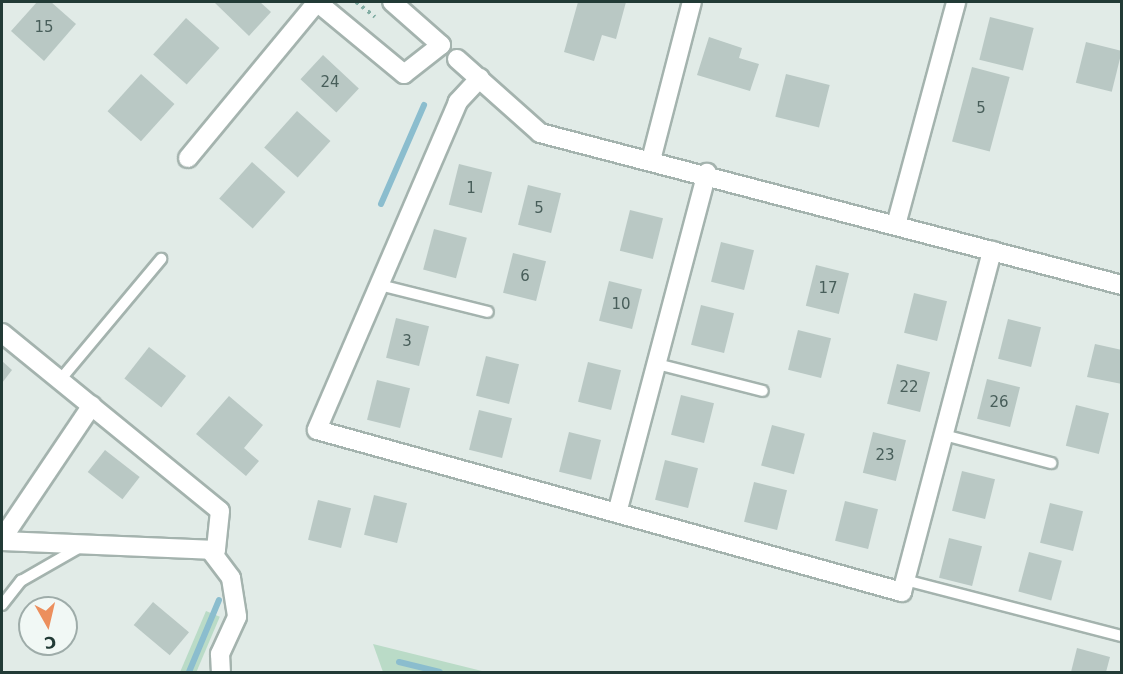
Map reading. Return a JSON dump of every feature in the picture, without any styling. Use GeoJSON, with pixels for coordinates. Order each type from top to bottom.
{"type":"FeatureCollection","features":[{"type":"Feature","properties":{"kind":"street"},"geometry":{"type":"LineString","coordinates":[[188,158],[317,2],[404,74],[441,45],[387,5]]}},
{"type":"Feature","properties":{"kind":"street"},"geometry":{"type":"LineString","coordinates":[[651,160],[692,2]]}},
{"type":"Feature","properties":{"kind":"street"},"geometry":{"type":"LineString","coordinates":[[896,225],[956,2]]}},
{"type":"Feature","properties":{"kind":"street"},"geometry":{"type":"LineString","coordinates":[[457,59],[540,133],[707,173],[1122,285]]}},
{"type":"Feature","properties":{"kind":"street"},"geometry":{"type":"LineString","coordinates":[[480,78],[458,102],[317,430],[902,592],[992,251]]}},
{"type":"Feature","properties":{"kind":"street"},"geometry":{"type":"LineString","coordinates":[[617,513],[707,173]]}},
{"type":"Feature","properties":{"kind":"street"},"geometry":{"type":"LineString","coordinates":[[2,333],[220,511],[216,550],[2,540]]}},
{"type":"Feature","properties":{"kind":"street"},"geometry":{"type":"LineString","coordinates":[[2,540],[92,405]]}},
{"type":"Feature","properties":{"kind":"street"},"geometry":{"type":"LineString","coordinates":[[210,550],[231,578],[237,616],[220,654],[221,672]]}},
{"type":"Feature","properties":{"kind":"lane"},"geometry":{"type":"LineString","coordinates":[[60,380],[161,260]]}},
{"type":"Feature","properties":{"kind":"lane"},"geometry":{"type":"LineString","coordinates":[[380,285],[488,312]]}},
{"type":"Feature","properties":{"kind":"lane"},"geometry":{"type":"LineString","coordinates":[[657,364],[763,391]]}},
{"type":"Feature","properties":{"kind":"lane"},"geometry":{"type":"LineString","coordinates":[[944,435],[1051,463]]}},
{"type":"Feature","properties":{"kind":"lane"},"geometry":{"type":"LineString","coordinates":[[2,605],[21,581],[84,545]]}},
{"type":"Feature","properties":{"kind":"lane"},"geometry":{"type":"LineString","coordinates":[[905,580],[1122,636]]}},
{"type":"Feature","properties":{"kind":"path"},"geometry":{"type":"LineString","coordinates":[[356,2],[375,17]]}},
{"type":"Feature","properties":{"kind":"path"},"geometry":{"type":"LineString","coordinates":[[357,35],[387,5]]}},
{"type":"Feature","properties":{"kind":"green space"},"geometry":{"type":"Polygon","coordinates":[[[206,611],[220,617],[196,672],[180,672],[206,611]]]}},
{"type":"Feature","properties":{"kind":"green space"},"geometry":{"type":"Polygon","coordinates":[[[373,644],[486,672],[383,672],[373,644]]]}},
{"type":"Feature","properties":{"kind":"building"},"geometry":{"type":"Polygon","coordinates":[[[37,2],[51,2],[76,24],[44,61],[11,31],[37,2]]]}},
{"type":"Feature","properties":{"kind":"building"},"geometry":{"type":"Polygon","coordinates":[[[214,2],[260,2],[271,12],[249,36],[214,2]]]}},
{"type":"Feature","properties":{"kind":"building"},"geometry":{"type":"Polygon","coordinates":[[[578,2],[626,2],[616,39],[602,35],[594,61],[564,52],[578,2]]]}},
{"type":"Feature","properties":{"kind":"building"},"geometry":{"type":"Polygon","coordinates":[[[990,17],[1034,28],[1023,71],[979,60],[990,17]]]}},
{"type":"Feature","properties":{"kind":"building"},"geometry":{"type":"Polygon","coordinates":[[[186,18],[219,48],[187,85],[153,54],[186,18]]]}},
{"type":"Feature","properties":{"kind":"building"},"geometry":{"type":"Polygon","coordinates":[[[709,37],[742,48],[739,58],[759,64],[750,91],[697,75],[709,37]]]}},
{"type":"Feature","properties":{"kind":"building"},"geometry":{"type":"Polygon","coordinates":[[[1086,42],[1122,51],[1112,92],[1076,83],[1086,42]]]}},
{"type":"Feature","properties":{"kind":"building"},"geometry":{"type":"Polygon","coordinates":[[[323,55],[359,88],[336,113],[300,79],[323,55]]]}},
{"type":"Feature","properties":{"kind":"building"},"geometry":{"type":"Polygon","coordinates":[[[972,67],[1010,77],[990,151],[952,141],[972,67]]]}},
{"type":"Feature","properties":{"kind":"building"},"geometry":{"type":"Polygon","coordinates":[[[141,74],[174,104],[141,141],[108,111],[141,74]]]}},
{"type":"Feature","properties":{"kind":"building"},"geometry":{"type":"Polygon","coordinates":[[[786,74],[830,85],[819,128],[775,117],[786,74]]]}},
{"type":"Feature","properties":{"kind":"building"},"geometry":{"type":"Polygon","coordinates":[[[297,111],[330,141],[298,178],[264,147],[297,111]]]}},
{"type":"Feature","properties":{"kind":"building"},"geometry":{"type":"Polygon","coordinates":[[[252,162],[285,192],[253,229],[219,198],[252,162]]]}},
{"type":"Feature","properties":{"kind":"building"},"geometry":{"type":"Polygon","coordinates":[[[459,164],[492,172],[482,213],[449,205],[459,164]]]}},
{"type":"Feature","properties":{"kind":"building"},"geometry":{"type":"Polygon","coordinates":[[[528,185],[561,193],[551,233],[518,225],[528,185]]]}},
{"type":"Feature","properties":{"kind":"building"},"geometry":{"type":"Polygon","coordinates":[[[630,210],[663,218],[653,259],[620,251],[630,210]]]}},
{"type":"Feature","properties":{"kind":"building"},"geometry":{"type":"Polygon","coordinates":[[[434,229],[467,238],[456,278],[423,270],[434,229]]]}},
{"type":"Feature","properties":{"kind":"building"},"geometry":{"type":"Polygon","coordinates":[[[721,242],[754,250],[744,290],[711,282],[721,242]]]}},
{"type":"Feature","properties":{"kind":"building"},"geometry":{"type":"Polygon","coordinates":[[[513,253],[546,261],[536,301],[503,293],[513,253]]]}},
{"type":"Feature","properties":{"kind":"building"},"geometry":{"type":"Polygon","coordinates":[[[816,265],[849,273],[839,314],[806,306],[816,265]]]}},
{"type":"Feature","properties":{"kind":"building"},"geometry":{"type":"Polygon","coordinates":[[[609,281],[642,289],[632,329],[599,321],[609,281]]]}},
{"type":"Feature","properties":{"kind":"building"},"geometry":{"type":"Polygon","coordinates":[[[914,293],[947,301],[937,341],[904,333],[914,293]]]}},
{"type":"Feature","properties":{"kind":"building"},"geometry":{"type":"Polygon","coordinates":[[[701,305],[734,313],[724,353],[691,345],[701,305]]]}},
{"type":"Feature","properties":{"kind":"building"},"geometry":{"type":"Polygon","coordinates":[[[396,318],[429,326],[419,366],[386,358],[396,318]]]}},
{"type":"Feature","properties":{"kind":"building"},"geometry":{"type":"Polygon","coordinates":[[[1008,319],[1041,327],[1031,367],[998,359],[1008,319]]]}},
{"type":"Feature","properties":{"kind":"building"},"geometry":{"type":"Polygon","coordinates":[[[798,330],[831,338],[821,378],[788,370],[798,330]]]}},
{"type":"Feature","properties":{"kind":"building"},"geometry":{"type":"Polygon","coordinates":[[[1095,344],[1122,350],[1122,384],[1087,377],[1095,344]]]}},
{"type":"Feature","properties":{"kind":"building"},"geometry":{"type":"Polygon","coordinates":[[[149,347],[186,376],[161,407],[124,379],[149,347]]]}},
{"type":"Feature","properties":{"kind":"building"},"geometry":{"type":"Polygon","coordinates":[[[486,356],[519,364],[509,404],[476,396],[486,356]]]}},
{"type":"Feature","properties":{"kind":"building"},"geometry":{"type":"Polygon","coordinates":[[[2,361],[12,370],[2,383],[2,361]]]}},
{"type":"Feature","properties":{"kind":"building"},"geometry":{"type":"Polygon","coordinates":[[[588,362],[621,370],[611,410],[578,402],[588,362]]]}},
{"type":"Feature","properties":{"kind":"building"},"geometry":{"type":"Polygon","coordinates":[[[897,364],[930,372],[920,412],[887,404],[897,364]]]}},
{"type":"Feature","properties":{"kind":"building"},"geometry":{"type":"Polygon","coordinates":[[[987,379],[1020,387],[1010,427],[977,419],[987,379]]]}},
{"type":"Feature","properties":{"kind":"building"},"geometry":{"type":"Polygon","coordinates":[[[377,380],[410,388],[400,428],[367,420],[377,380]]]}},
{"type":"Feature","properties":{"kind":"building"},"geometry":{"type":"Polygon","coordinates":[[[681,395],[714,403],[704,443],[671,435],[681,395]]]}},
{"type":"Feature","properties":{"kind":"building"},"geometry":{"type":"Polygon","coordinates":[[[229,396],[263,425],[244,448],[259,461],[246,476],[196,434],[229,396]]]}},
{"type":"Feature","properties":{"kind":"building"},"geometry":{"type":"Polygon","coordinates":[[[1076,405],[1109,413],[1099,454],[1066,446],[1076,405]]]}},
{"type":"Feature","properties":{"kind":"building"},"geometry":{"type":"Polygon","coordinates":[[[479,410],[512,418],[502,458],[469,450],[479,410]]]}},
{"type":"Feature","properties":{"kind":"building"},"geometry":{"type":"Polygon","coordinates":[[[772,425],[805,434],[794,474],[761,466],[772,425]]]}},
{"type":"Feature","properties":{"kind":"building"},"geometry":{"type":"Polygon","coordinates":[[[569,432],[601,440],[591,480],[559,472],[569,432]]]}},
{"type":"Feature","properties":{"kind":"building"},"geometry":{"type":"Polygon","coordinates":[[[873,432],[906,440],[896,481],[863,473],[873,432]]]}},
{"type":"Feature","properties":{"kind":"building"},"geometry":{"type":"Polygon","coordinates":[[[105,450],[140,477],[122,499],[88,472],[105,450]]]}},
{"type":"Feature","properties":{"kind":"building"},"geometry":{"type":"Polygon","coordinates":[[[665,460],[698,468],[688,508],[655,500],[665,460]]]}},
{"type":"Feature","properties":{"kind":"building"},"geometry":{"type":"Polygon","coordinates":[[[962,471],[995,479],[985,519],[952,511],[962,471]]]}},
{"type":"Feature","properties":{"kind":"building"},"geometry":{"type":"Polygon","coordinates":[[[754,482],[787,490],[777,530],[744,522],[754,482]]]}},
{"type":"Feature","properties":{"kind":"building"},"geometry":{"type":"Polygon","coordinates":[[[374,495],[407,503],[397,543],[364,535],[374,495]]]}},
{"type":"Feature","properties":{"kind":"building"},"geometry":{"type":"Polygon","coordinates":[[[318,500],[351,508],[341,548],[308,540],[318,500]]]}},
{"type":"Feature","properties":{"kind":"building"},"geometry":{"type":"Polygon","coordinates":[[[845,501],[878,509],[868,549],[835,541],[845,501]]]}},
{"type":"Feature","properties":{"kind":"building"},"geometry":{"type":"Polygon","coordinates":[[[1050,503],[1083,511],[1073,551],[1040,543],[1050,503]]]}},
{"type":"Feature","properties":{"kind":"building"},"geometry":{"type":"Polygon","coordinates":[[[949,538],[982,546],[972,586],[939,578],[949,538]]]}},
{"type":"Feature","properties":{"kind":"building"},"geometry":{"type":"Polygon","coordinates":[[[1029,552],[1062,561],[1051,600],[1018,592],[1029,552]]]}},
{"type":"Feature","properties":{"kind":"building"},"geometry":{"type":"Polygon","coordinates":[[[153,602],[189,632],[170,655],[134,625],[153,602]]]}},
{"type":"Feature","properties":{"kind":"building"},"geometry":{"type":"Polygon","coordinates":[[[1077,648],[1110,657],[1106,672],[1071,672],[1077,648]]]}},
{"type":"Feature","properties":{"kind":"waterway"},"geometry":{"type":"LineString","coordinates":[[381,204],[424,105]]}},
{"type":"Feature","properties":{"kind":"waterway"},"geometry":{"type":"LineString","coordinates":[[189,672],[219,600]]}},
{"type":"Feature","properties":{"kind":"waterway"},"geometry":{"type":"LineString","coordinates":[[399,662],[440,672]]}}]}
